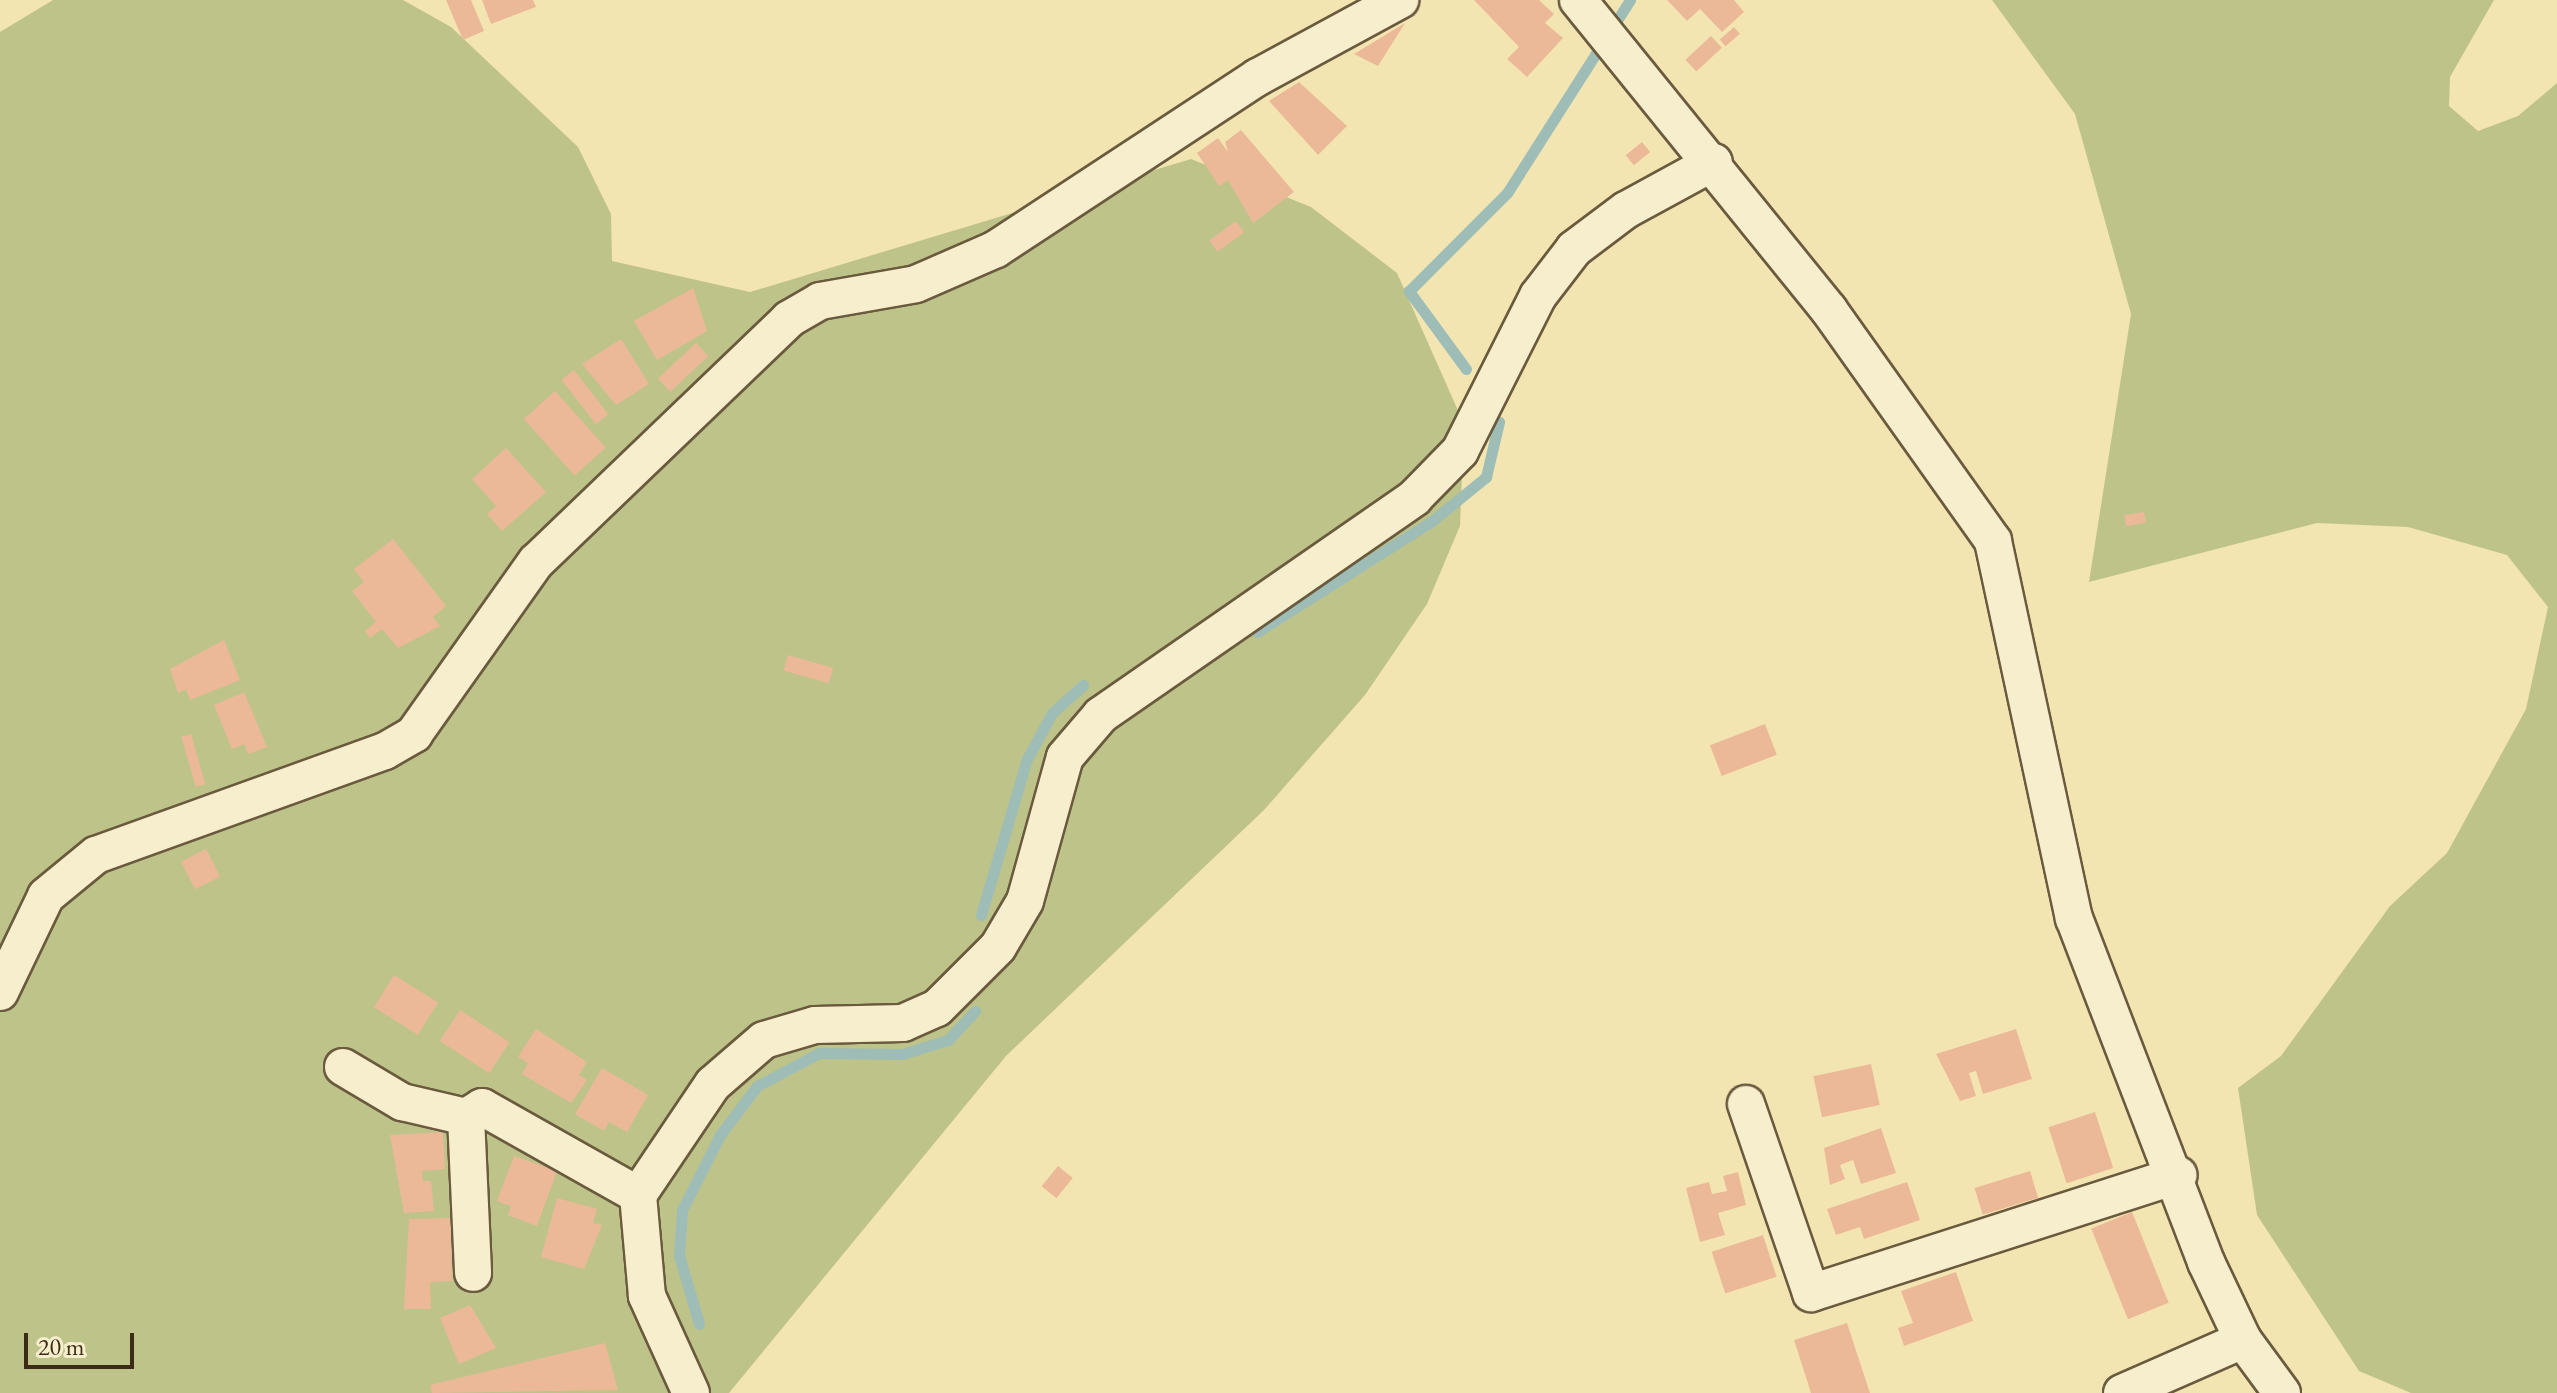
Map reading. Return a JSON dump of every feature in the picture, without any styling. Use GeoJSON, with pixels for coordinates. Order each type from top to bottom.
{"type":"FeatureCollection","features":[{"type":"Feature","properties":{"kind":"street"},"geometry":{"type":"LineString","coordinates":[[0,992],[46,896],[96,855],[385,751],[414,734],[536,562],[789,319],[820,301],[916,284],[996,249],[1258,77],[1400,0]]}},
{"type":"Feature","properties":{"kind":"street"},"geometry":{"type":"LineString","coordinates":[[1588,11],[1714,162],[1993,541],[2074,918],[2243,1340],[2282,1393]]}},
{"type":"Feature","properties":{"kind":"street"},"geometry":{"type":"LineString","coordinates":[[691,1393],[647,1296],[638,1195],[713,1084],[764,1040],[815,1025],[903,1023],[937,1008],[998,947],[1018,912],[1065,757],[1101,715],[1414,498],[1460,451],[1538,296],[1574,249],[1626,210],[1714,162]]}},
{"type":"Feature","properties":{"kind":"street"},"geometry":{"type":"LineString","coordinates":[[343,1067],[402,1102],[466,1117],[482,1107],[638,1195]]}},
{"type":"Feature","properties":{"kind":"street"},"geometry":{"type":"LineString","coordinates":[[1746,1104],[1811,1293],[2178,1175]]}},
{"type":"Feature","properties":{"kind":"street"},"geometry":{"type":"LineString","coordinates":[[466,1117],[473,1273]]}},
{"type":"Feature","properties":{"kind":"street"},"geometry":{"type":"LineString","coordinates":[[2122,1393],[2243,1340]]}},
{"type":"Feature","properties":{"kind":"green space"},"geometry":{"type":"Polygon","coordinates":[[[53,0],[403,0],[451,27],[578,147],[611,214],[612,261],[750,292],[1191,159],[1311,207],[1397,273],[1464,424],[1460,526],[1427,604],[1365,695],[1264,810],[1006,1056],[729,1393],[0,1393],[0,32],[53,0]]]}},
{"type":"Feature","properties":{"kind":"green space"},"geometry":{"type":"Polygon","coordinates":[[[1992,0],[2494,0],[2450,77],[2449,106],[2478,131],[2518,116],[2557,83],[2557,1393],[2411,1393],[2359,1371],[2257,1215],[2238,1088],[2281,1056],[2390,906],[2447,853],[2526,709],[2548,607],[2507,555],[2408,527],[2317,523],[2089,582],[2131,314],[2075,114],[1992,0]]]}},
{"type":"Feature","properties":{"kind":"building"},"geometry":{"type":"Polygon","coordinates":[[[446,0],[471,0],[484,31],[463,40],[446,0]]]}},
{"type":"Feature","properties":{"kind":"building"},"geometry":{"type":"Polygon","coordinates":[[[482,0],[533,0],[536,7],[491,24],[482,0]]]}},
{"type":"Feature","properties":{"kind":"building"},"geometry":{"type":"Polygon","coordinates":[[[1474,0],[1539,0],[1554,14],[1545,23],[1563,38],[1527,77],[1507,59],[1519,47],[1474,0]]]}},
{"type":"Feature","properties":{"kind":"building"},"geometry":{"type":"Polygon","coordinates":[[[1667,0],[1734,0],[1744,12],[1722,32],[1700,9],[1687,21],[1667,0]]]}},
{"type":"Feature","properties":{"kind":"building"},"geometry":{"type":"Polygon","coordinates":[[[1405,23],[1378,66],[1354,54],[1405,23]]]}},
{"type":"Feature","properties":{"kind":"building"},"geometry":{"type":"Polygon","coordinates":[[[1734,27],[1740,34],[1726,46],[1720,39],[1734,27]]]}},
{"type":"Feature","properties":{"kind":"building"},"geometry":{"type":"Polygon","coordinates":[[[1711,36],[1722,48],[1696,72],[1685,60],[1711,36]]]}},
{"type":"Feature","properties":{"kind":"building"},"geometry":{"type":"Polygon","coordinates":[[[1299,82],[1347,126],[1318,155],[1269,101],[1299,82]]]}},
{"type":"Feature","properties":{"kind":"building"},"geometry":{"type":"Polygon","coordinates":[[[1241,130],[1294,192],[1253,223],[1228,180],[1219,186],[1197,153],[1218,138],[1228,152],[1225,142],[1241,130]]]}},
{"type":"Feature","properties":{"kind":"building"},"geometry":{"type":"Polygon","coordinates":[[[1642,142],[1650,152],[1634,165],[1626,155],[1642,142]]]}},
{"type":"Feature","properties":{"kind":"building"},"geometry":{"type":"Polygon","coordinates":[[[1236,221],[1244,232],[1218,252],[1209,240],[1236,221]]]}},
{"type":"Feature","properties":{"kind":"building"},"geometry":{"type":"Polygon","coordinates":[[[693,288],[707,331],[657,360],[634,321],[693,288]]]}},
{"type":"Feature","properties":{"kind":"building"},"geometry":{"type":"Polygon","coordinates":[[[621,339],[649,384],[616,405],[582,364],[621,339]]]}},
{"type":"Feature","properties":{"kind":"building"},"geometry":{"type":"Polygon","coordinates":[[[696,343],[708,356],[670,392],[658,378],[696,343]]]}},
{"type":"Feature","properties":{"kind":"building"},"geometry":{"type":"Polygon","coordinates":[[[574,370],[608,414],[596,424],[561,380],[574,370]]]}},
{"type":"Feature","properties":{"kind":"building"},"geometry":{"type":"Polygon","coordinates":[[[555,391],[606,447],[575,476],[524,419],[555,391]]]}},
{"type":"Feature","properties":{"kind":"building"},"geometry":{"type":"Polygon","coordinates":[[[506,448],[546,492],[502,531],[487,514],[496,506],[472,479],[506,448]]]}},
{"type":"Feature","properties":{"kind":"building"},"geometry":{"type":"Polygon","coordinates":[[[2144,512],[2146,523],[2126,526],[2124,515],[2144,512]]]}},
{"type":"Feature","properties":{"kind":"building"},"geometry":{"type":"Polygon","coordinates":[[[393,539],[446,606],[433,617],[440,626],[398,648],[382,629],[370,638],[365,631],[376,622],[352,591],[364,582],[354,569],[393,539]]]}},
{"type":"Feature","properties":{"kind":"building"},"geometry":{"type":"Polygon","coordinates":[[[224,640],[240,680],[190,700],[186,689],[178,693],[170,669],[224,640]]]}},
{"type":"Feature","properties":{"kind":"building"},"geometry":{"type":"Polygon","coordinates":[[[788,655],[833,668],[829,683],[784,670],[788,655]]]}},
{"type":"Feature","properties":{"kind":"building"},"geometry":{"type":"Polygon","coordinates":[[[244,692],[267,747],[248,754],[244,744],[232,749],[214,705],[244,692]]]}},
{"type":"Feature","properties":{"kind":"building"},"geometry":{"type":"Polygon","coordinates":[[[1765,724],[1777,755],[1722,776],[1710,745],[1765,724]]]}},
{"type":"Feature","properties":{"kind":"building"},"geometry":{"type":"Polygon","coordinates":[[[191,734],[205,784],[196,787],[181,737],[191,734]]]}},
{"type":"Feature","properties":{"kind":"building"},"geometry":{"type":"Polygon","coordinates":[[[206,849],[220,877],[195,889],[181,862],[206,849]]]}},
{"type":"Feature","properties":{"kind":"building"},"geometry":{"type":"Polygon","coordinates":[[[394,975],[438,1003],[418,1035],[374,1007],[394,975]]]}},
{"type":"Feature","properties":{"kind":"building"},"geometry":{"type":"Polygon","coordinates":[[[460,1010],[509,1042],[489,1073],[440,1041],[460,1010]]]}},
{"type":"Feature","properties":{"kind":"building"},"geometry":{"type":"Polygon","coordinates":[[[536,1029],[587,1062],[579,1075],[587,1080],[571,1103],[522,1074],[528,1063],[518,1057],[536,1029]]]}},
{"type":"Feature","properties":{"kind":"building"},"geometry":{"type":"Polygon","coordinates":[[[2016,1029],[2032,1079],[1983,1094],[1976,1071],[1969,1073],[1976,1096],[1960,1101],[1936,1054],[2016,1029]]]}},
{"type":"Feature","properties":{"kind":"building"},"geometry":{"type":"Polygon","coordinates":[[[1871,1064],[1880,1105],[1822,1117],[1813,1076],[1871,1064]]]}},
{"type":"Feature","properties":{"kind":"building"},"geometry":{"type":"Polygon","coordinates":[[[602,1068],[648,1095],[627,1132],[609,1122],[604,1131],[575,1114],[602,1068]]]}},
{"type":"Feature","properties":{"kind":"building"},"geometry":{"type":"Polygon","coordinates":[[[2095,1112],[2113,1168],[2067,1183],[2048,1127],[2095,1112]]]}},
{"type":"Feature","properties":{"kind":"building"},"geometry":{"type":"Polygon","coordinates":[[[1881,1128],[1896,1173],[1861,1184],[1853,1160],[1840,1165],[1845,1179],[1830,1185],[1824,1148],[1881,1128]]]}},
{"type":"Feature","properties":{"kind":"building"},"geometry":{"type":"Polygon","coordinates":[[[443,1132],[445,1169],[422,1171],[423,1181],[431,1181],[434,1211],[404,1213],[390,1135],[443,1132]]]}},
{"type":"Feature","properties":{"kind":"building"},"geometry":{"type":"Polygon","coordinates":[[[514,1156],[557,1171],[537,1226],[508,1215],[511,1206],[497,1201],[514,1156]]]}},
{"type":"Feature","properties":{"kind":"building"},"geometry":{"type":"Polygon","coordinates":[[[1058,1166],[1073,1178],[1056,1198],[1042,1186],[1058,1166]]]}},
{"type":"Feature","properties":{"kind":"building"},"geometry":{"type":"Polygon","coordinates":[[[2030,1171],[2038,1198],[1983,1215],[1975,1188],[2030,1171]]]}},
{"type":"Feature","properties":{"kind":"building"},"geometry":{"type":"Polygon","coordinates":[[[1738,1172],[1746,1205],[1718,1213],[1725,1235],[1700,1242],[1686,1188],[1709,1182],[1712,1194],[1727,1191],[1723,1176],[1738,1172]]]}},
{"type":"Feature","properties":{"kind":"building"},"geometry":{"type":"Polygon","coordinates":[[[1907,1182],[1920,1220],[1864,1239],[1860,1227],[1836,1235],[1827,1209],[1907,1182]]]}},
{"type":"Feature","properties":{"kind":"building"},"geometry":{"type":"Polygon","coordinates":[[[557,1198],[597,1209],[593,1223],[602,1225],[584,1269],[541,1257],[557,1198]]]}},
{"type":"Feature","properties":{"kind":"building"},"geometry":{"type":"Polygon","coordinates":[[[2132,1212],[2169,1303],[2128,1319],[2091,1228],[2132,1212]]]}},
{"type":"Feature","properties":{"kind":"building"},"geometry":{"type":"Polygon","coordinates":[[[451,1218],[452,1281],[430,1282],[431,1309],[404,1309],[409,1219],[451,1218]]]}},
{"type":"Feature","properties":{"kind":"building"},"geometry":{"type":"Polygon","coordinates":[[[1763,1235],[1777,1277],[1725,1294],[1712,1252],[1763,1235]]]}},
{"type":"Feature","properties":{"kind":"building"},"geometry":{"type":"Polygon","coordinates":[[[1956,1272],[1973,1321],[1904,1346],[1898,1328],[1913,1323],[1901,1291],[1956,1272]]]}},
{"type":"Feature","properties":{"kind":"building"},"geometry":{"type":"Polygon","coordinates":[[[470,1305],[496,1348],[459,1364],[440,1318],[470,1305]]]}},
{"type":"Feature","properties":{"kind":"building"},"geometry":{"type":"Polygon","coordinates":[[[1847,1323],[1870,1393],[1811,1393],[1794,1340],[1847,1323]]]}},
{"type":"Feature","properties":{"kind":"building"},"geometry":{"type":"Polygon","coordinates":[[[605,1343],[618,1390],[432,1393],[430,1385],[605,1343]]]}},
{"type":"Feature","properties":{"kind":"waterway"},"geometry":{"type":"LineString","coordinates":[[1466,369],[1409,291],[1507,193],[1630,0]]}},
{"type":"Feature","properties":{"kind":"waterway"},"geometry":{"type":"LineString","coordinates":[[1257,632],[1432,521],[1486,477],[1499,422]]}},
{"type":"Feature","properties":{"kind":"waterway"},"geometry":{"type":"LineString","coordinates":[[981,915],[1027,759],[1052,713],[1083,685]]}},
{"type":"Feature","properties":{"kind":"waterway"},"geometry":{"type":"LineString","coordinates":[[699,1324],[679,1255],[682,1210],[720,1135],[757,1086],[819,1053],[902,1054],[948,1040],[975,1011]]}}]}
